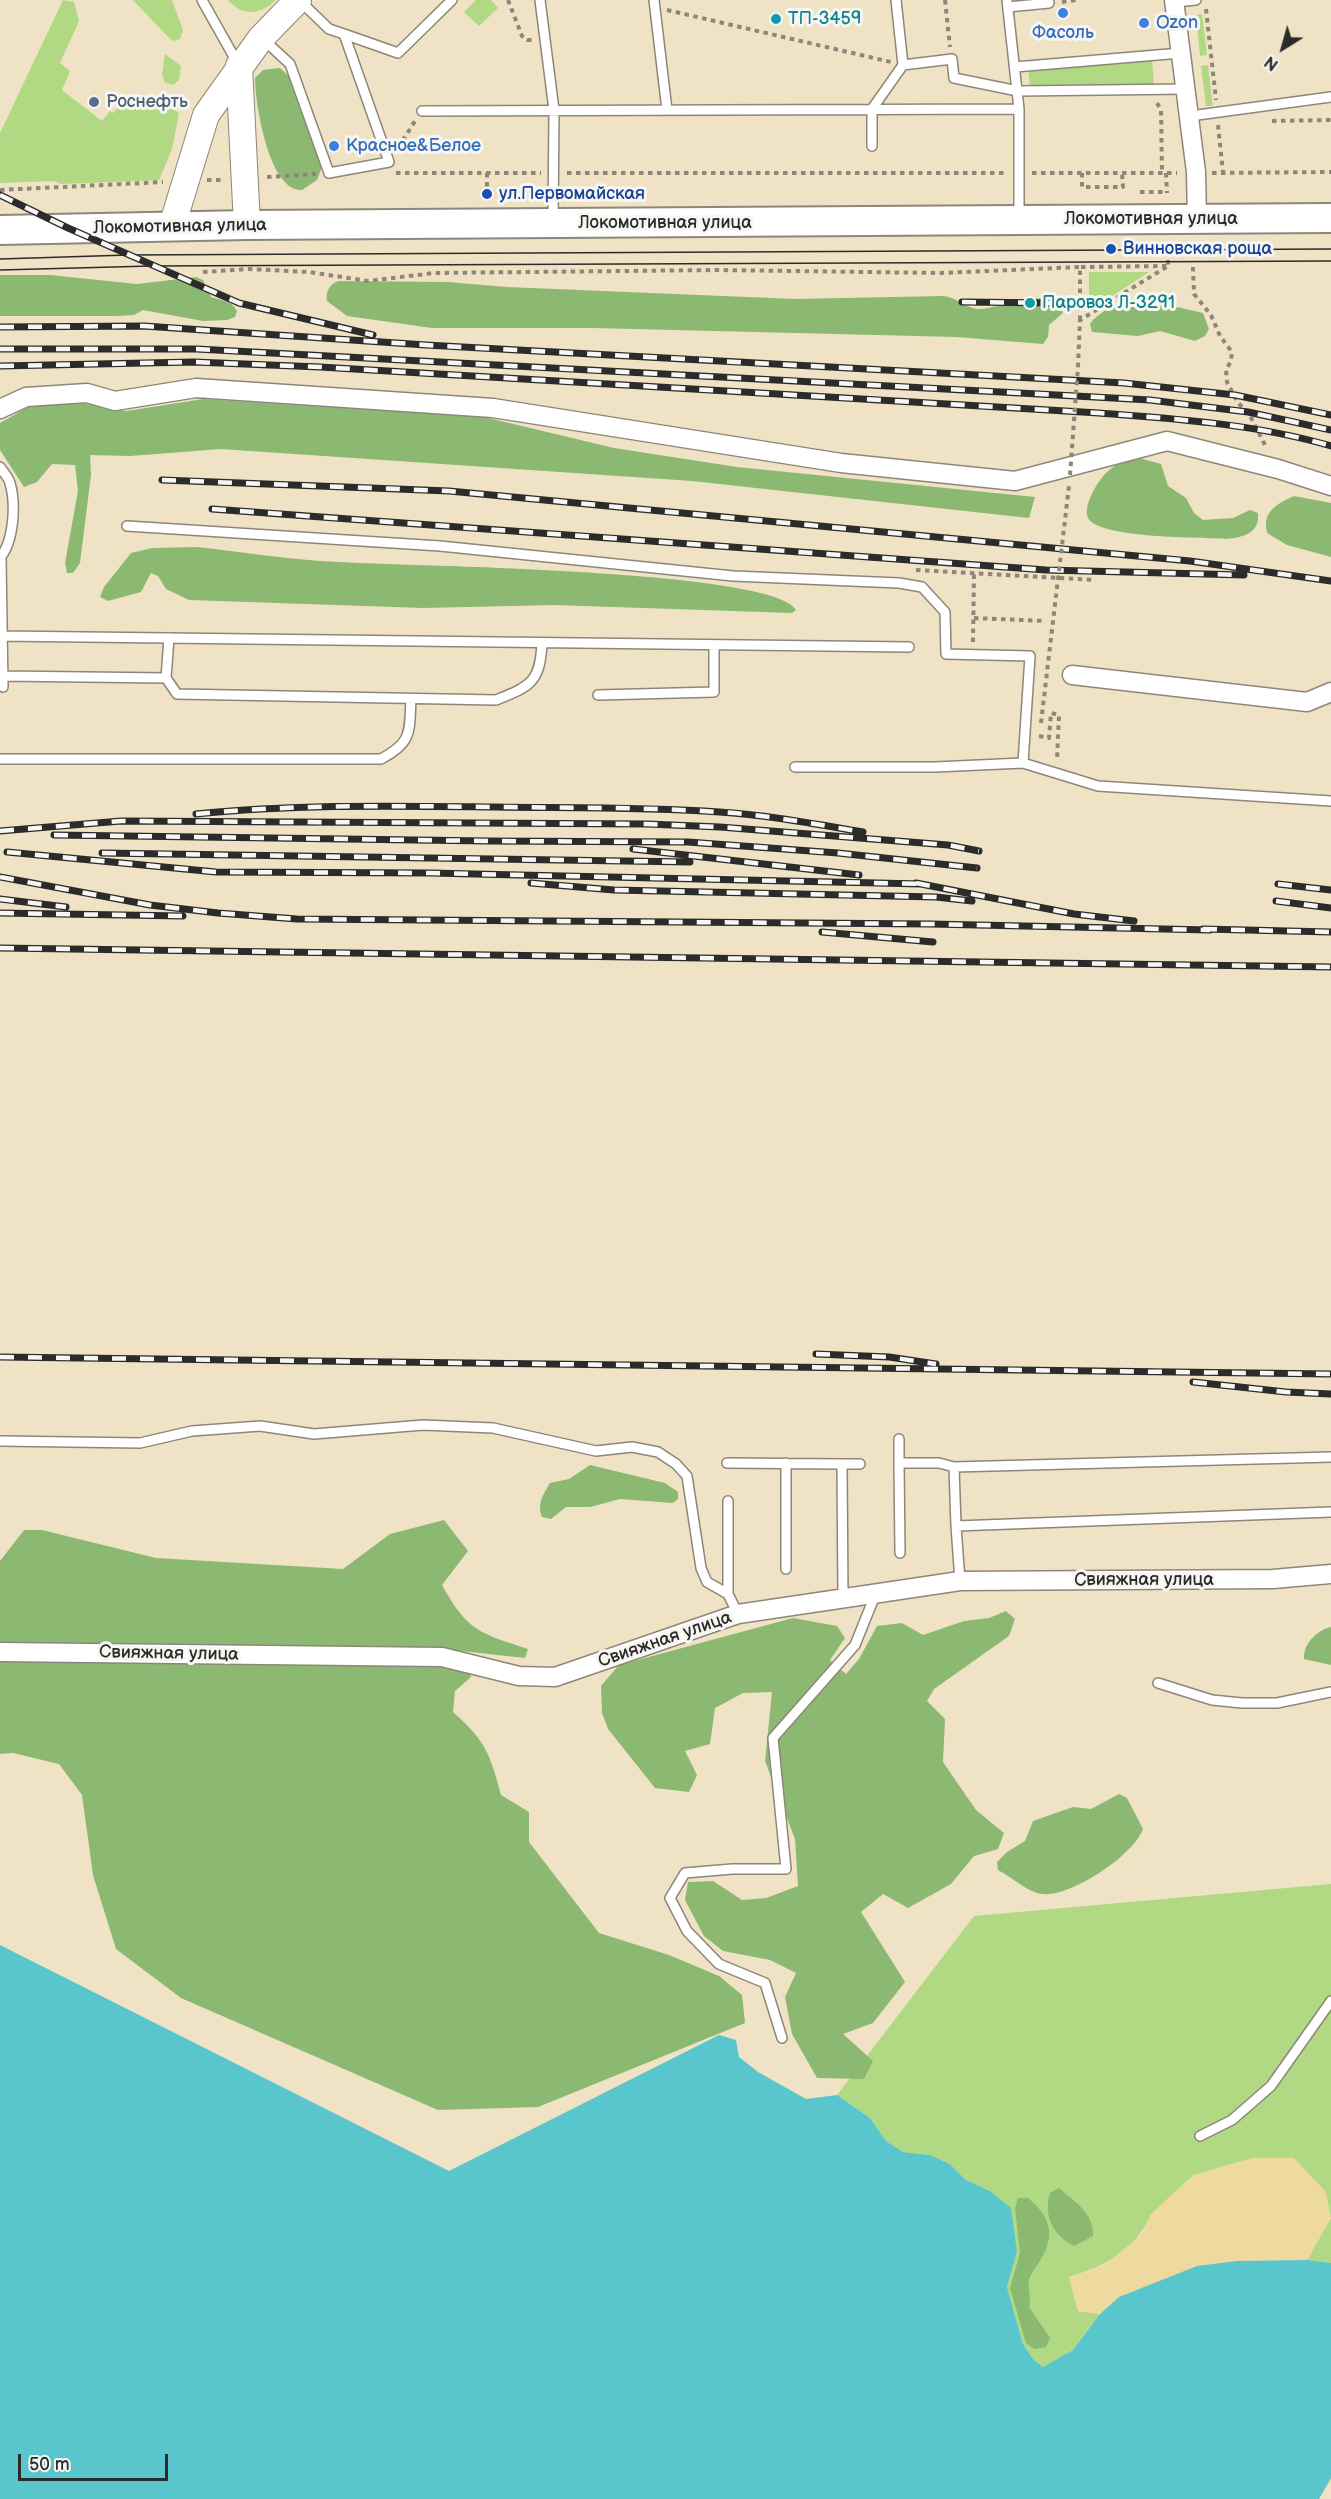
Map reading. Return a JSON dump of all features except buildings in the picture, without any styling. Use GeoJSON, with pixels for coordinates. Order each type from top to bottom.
{"type":"FeatureCollection","features":[{"type":"Feature","properties":{"kind":"main road"},"geometry":{"type":"LineString","coordinates":[[172,226],[206,115],[261,38],[299,0]]}},
{"type":"Feature","properties":{"kind":"main road"},"geometry":{"type":"LineString","coordinates":[[239,66],[248,225]]}},
{"type":"Feature","properties":{"kind":"main road","name":"Локомотивная улица"},"geometry":{"type":"LineString","coordinates":[[0,230],[248,225],[1331,218]]}},
{"type":"Feature","properties":{"kind":"street"},"geometry":{"type":"LineString","coordinates":[[1175,1],[1196,172],[1197,219]]}},
{"type":"Feature","properties":{"kind":"street"},"geometry":{"type":"LineString","coordinates":[[0,409],[26,397],[87,393],[115,401],[196,388],[493,408],[841,463],[985,480],[1015,481],[1167,441],[1278,469],[1331,486]]}},
{"type":"Feature","properties":{"kind":"street"},"geometry":{"type":"LineString","coordinates":[[1072,675],[1307,702],[1331,692]]}},
{"type":"Feature","properties":{"kind":"street","name":"Свияжная улица"},"geometry":{"type":"LineString","coordinates":[[0,1652],[442,1657],[519,1676],[555,1677],[738,1614],[960,1581],[1273,1579],[1331,1574]]}},
{"type":"Feature","properties":{"kind":"lane"},"geometry":{"type":"LineString","coordinates":[[202,0],[239,66]]}},
{"type":"Feature","properties":{"kind":"lane"},"geometry":{"type":"LineString","coordinates":[[299,0],[329,29],[398,53],[452,0]]}},
{"type":"Feature","properties":{"kind":"lane"},"geometry":{"type":"LineString","coordinates":[[540,0],[554,110],[553,224]]}},
{"type":"Feature","properties":{"kind":"lane"},"geometry":{"type":"LineString","coordinates":[[872,146],[872,110],[903,65],[896,0]]}},
{"type":"Feature","properties":{"kind":"lane"},"geometry":{"type":"LineString","coordinates":[[1019,220],[1019,109],[1008,4],[1049,3],[1048,0]]}},
{"type":"Feature","properties":{"kind":"lane"},"geometry":{"type":"LineString","coordinates":[[1175,1],[1196,0]]}},
{"type":"Feature","properties":{"kind":"lane"},"geometry":{"type":"LineString","coordinates":[[655,3],[667,110]]}},
{"type":"Feature","properties":{"kind":"lane"},"geometry":{"type":"LineString","coordinates":[[261,38],[290,64],[329,173],[389,162],[344,34]]}},
{"type":"Feature","properties":{"kind":"lane"},"geometry":{"type":"LineString","coordinates":[[1015,67],[1181,52]]}},
{"type":"Feature","properties":{"kind":"lane"},"geometry":{"type":"LineString","coordinates":[[903,65],[952,59],[954,78],[1018,91],[1186,89]]}},
{"type":"Feature","properties":{"kind":"lane"},"geometry":{"type":"LineString","coordinates":[[1190,116],[1331,97]]}},
{"type":"Feature","properties":{"kind":"lane"},"geometry":{"type":"LineString","coordinates":[[422,111],[1019,109]]}},
{"type":"Feature","properties":{"kind":"lane"},"geometry":{"type":"LineString","coordinates":[[0,467],[10,482],[13,520],[1,558],[3,687]]}},
{"type":"Feature","properties":{"kind":"lane"},"geometry":{"type":"LineString","coordinates":[[127,526],[452,547],[733,576],[899,583],[922,587],[945,612],[946,654],[1030,656],[1023,763]]}},
{"type":"Feature","properties":{"kind":"lane"},"geometry":{"type":"LineString","coordinates":[[2,636],[909,647]]}},
{"type":"Feature","properties":{"kind":"lane"},"geometry":{"type":"LineString","coordinates":[[169,639],[166,678],[177,694],[411,699],[496,700],[514,693],[533,681],[541,668],[542,644]]}},
{"type":"Feature","properties":{"kind":"lane"},"geometry":{"type":"LineString","coordinates":[[598,695],[714,693],[714,645]]}},
{"type":"Feature","properties":{"kind":"lane"},"geometry":{"type":"LineString","coordinates":[[3,676],[166,678]]}},
{"type":"Feature","properties":{"kind":"lane"},"geometry":{"type":"LineString","coordinates":[[0,759],[381,759],[399,749],[409,733],[411,699]]}},
{"type":"Feature","properties":{"kind":"lane"},"geometry":{"type":"LineString","coordinates":[[795,767],[935,767],[1023,763],[1098,786],[1331,801]]}},
{"type":"Feature","properties":{"kind":"lane"},"geometry":{"type":"LineString","coordinates":[[0,1441],[140,1443],[192,1431],[260,1426],[314,1434],[423,1425],[493,1428],[596,1451],[632,1447],[658,1452],[676,1464],[687,1476],[701,1568],[707,1582],[728,1594]]}},
{"type":"Feature","properties":{"kind":"lane"},"geometry":{"type":"LineString","coordinates":[[899,1439],[900,1553]]}},
{"type":"Feature","properties":{"kind":"lane"},"geometry":{"type":"LineString","coordinates":[[899,1463],[939,1463],[954,1467],[1331,1457]]}},
{"type":"Feature","properties":{"kind":"lane"},"geometry":{"type":"LineString","coordinates":[[727,1463],[860,1464]]}},
{"type":"Feature","properties":{"kind":"lane"},"geometry":{"type":"LineString","coordinates":[[786,1463],[786,1569]]}},
{"type":"Feature","properties":{"kind":"lane"},"geometry":{"type":"LineString","coordinates":[[842,1464],[843,1598]]}},
{"type":"Feature","properties":{"kind":"lane"},"geometry":{"type":"LineString","coordinates":[[954,1467],[960,1581]]}},
{"type":"Feature","properties":{"kind":"lane"},"geometry":{"type":"LineString","coordinates":[[728,1501],[728,1594],[738,1614]]}},
{"type":"Feature","properties":{"kind":"lane"},"geometry":{"type":"LineString","coordinates":[[956,1526],[1331,1512]]}},
{"type":"Feature","properties":{"kind":"lane"},"geometry":{"type":"LineString","coordinates":[[782,2038],[765,1983],[719,1964],[687,1930],[670,1898],[685,1874],[732,1869],[786,1869],[773,1738],[855,1645],[876,1593]]}},
{"type":"Feature","properties":{"kind":"lane"},"geometry":{"type":"LineString","coordinates":[[1158,1683],[1212,1700],[1242,1703],[1277,1703],[1331,1692]]}},
{"type":"Feature","properties":{"kind":"lane"},"geometry":{"type":"LineString","coordinates":[[1200,2136],[1232,2120],[1271,2086],[1331,2001]]}},
{"type":"Feature","properties":{"kind":"path"},"geometry":{"type":"LineString","coordinates":[[508,0],[526,40],[545,38]]}},
{"type":"Feature","properties":{"kind":"path"},"geometry":{"type":"LineString","coordinates":[[945,0],[952,59]]}},
{"type":"Feature","properties":{"kind":"path"},"geometry":{"type":"LineString","coordinates":[[1205,0],[1223,172]]}},
{"type":"Feature","properties":{"kind":"path"},"geometry":{"type":"LineString","coordinates":[[655,3],[903,65]]}},
{"type":"Feature","properties":{"kind":"path"},"geometry":{"type":"LineString","coordinates":[[1201,58],[1211,57]]}},
{"type":"Feature","properties":{"kind":"path"},"geometry":{"type":"LineString","coordinates":[[1140,192],[1167,195],[1161,110],[1160,105],[1152,102]]}},
{"type":"Feature","properties":{"kind":"path"},"geometry":{"type":"LineString","coordinates":[[1255,107],[1272,121],[1331,120]]}},
{"type":"Feature","properties":{"kind":"path"},"geometry":{"type":"LineString","coordinates":[[389,162],[422,111]]}},
{"type":"Feature","properties":{"kind":"path"},"geometry":{"type":"LineString","coordinates":[[1031,162],[1031,173],[1331,172]]}},
{"type":"Feature","properties":{"kind":"path"},"geometry":{"type":"LineString","coordinates":[[0,190],[329,173]]}},
{"type":"Feature","properties":{"kind":"path"},"geometry":{"type":"LineString","coordinates":[[393,173],[1019,173]]}},
{"type":"Feature","properties":{"kind":"path"},"geometry":{"type":"LineString","coordinates":[[487,173],[487,194]]}},
{"type":"Feature","properties":{"kind":"path"},"geometry":{"type":"LineString","coordinates":[[1082,173],[1082,187],[1122,187],[1122,173]]}},
{"type":"Feature","properties":{"kind":"path"},"geometry":{"type":"LineString","coordinates":[[1168,242],[1168,266]]}},
{"type":"Feature","properties":{"kind":"path"},"geometry":{"type":"LineString","coordinates":[[203,272],[249,269],[309,272],[368,281],[434,273],[718,270],[941,273],[1168,266]]}},
{"type":"Feature","properties":{"kind":"path"},"geometry":{"type":"LineString","coordinates":[[1080,320],[1168,266]]}},
{"type":"Feature","properties":{"kind":"path"},"geometry":{"type":"LineString","coordinates":[[1070,475],[1080,320],[1080,267]]}},
{"type":"Feature","properties":{"kind":"path"},"geometry":{"type":"LineString","coordinates":[[1193,267],[1194,294],[1211,315],[1220,336],[1232,352],[1231,361],[1226,370],[1227,382],[1238,403],[1248,412],[1278,469]]}},
{"type":"Feature","properties":{"kind":"path"},"geometry":{"type":"LineString","coordinates":[[1056,773],[1059,715],[1051,713],[1048,738],[1039,736],[1069,486]]}},
{"type":"Feature","properties":{"kind":"path"},"geometry":{"type":"LineString","coordinates":[[907,569],[1095,580]]}},
{"type":"Feature","properties":{"kind":"path"},"geometry":{"type":"LineString","coordinates":[[973,655],[974,573]]}},
{"type":"Feature","properties":{"kind":"path"},"geometry":{"type":"LineString","coordinates":[[974,618],[1045,621]]}},
{"type":"Feature","properties":{"kind":"green space"},"geometry":{"type":"Polygon","coordinates":[[[63,0],[74,2],[79,21],[60,63],[70,71],[62,90],[102,121],[110,111],[113,113],[120,105],[131,105],[143,93],[179,113],[172,149],[159,180],[61,184],[54,181],[0,183],[0,133],[63,0]]]}},
{"type":"Feature","properties":{"kind":"green space"},"geometry":{"type":"Polygon","coordinates":[[[133,0],[172,0],[183,30],[180,39],[173,41],[170,39],[133,0]]]}},
{"type":"Feature","properties":{"kind":"green space"},"geometry":{"type":"Polygon","coordinates":[[[228,0],[276,0],[264,9],[252,12],[240,9],[228,0]]]}},
{"type":"Feature","properties":{"kind":"green space"},"geometry":{"type":"Polygon","coordinates":[[[476,0],[491,0],[498,8],[479,26],[464,12],[476,0]]]}},
{"type":"Feature","properties":{"kind":"green space"},"geometry":{"type":"Polygon","coordinates":[[[1202,14],[1207,55],[1200,56],[1196,15],[1202,14]]]}},
{"type":"Feature","properties":{"kind":"green space"},"geometry":{"type":"Polygon","coordinates":[[[165,54],[181,66],[179,80],[173,85],[165,83],[162,75],[165,54]]]}},
{"type":"Feature","properties":{"kind":"green space"},"geometry":{"type":"Polygon","coordinates":[[[1152,59],[1154,84],[1030,87],[1028,70],[1152,59]]]}},
{"type":"Feature","properties":{"kind":"green space"},"geometry":{"type":"Polygon","coordinates":[[[1208,65],[1213,106],[1206,106],[1201,66],[1208,65]]]}},
{"type":"Feature","properties":{"kind":"green space"},"geometry":{"type":"Polygon","coordinates":[[[280,68],[292,79],[322,167],[317,180],[302,190],[291,187],[281,177],[266,144],[261,125],[255,78],[263,70],[280,68]]]}},
{"type":"Feature","properties":{"kind":"green space"},"geometry":{"type":"Polygon","coordinates":[[[1089,272],[1149,272],[1089,311],[1089,272]]]}},
{"type":"Feature","properties":{"kind":"green space"},"geometry":{"type":"Polygon","coordinates":[[[0,275],[50,275],[137,284],[196,277],[203,280],[211,297],[229,303],[237,311],[235,317],[227,320],[203,321],[143,310],[134,315],[117,316],[0,316],[0,275]]]}},
{"type":"Feature","properties":{"kind":"green space"},"geometry":{"type":"Polygon","coordinates":[[[338,281],[448,282],[507,287],[795,299],[943,296],[977,309],[1037,299],[1049,300],[1058,304],[1063,313],[1049,325],[1048,337],[1043,344],[957,337],[592,328],[432,328],[347,316],[327,301],[329,289],[338,281]]]}},
{"type":"Feature","properties":{"kind":"green space"},"geometry":{"type":"Polygon","coordinates":[[[1138,298],[1203,313],[1209,329],[1205,336],[1195,341],[1160,331],[1138,336],[1092,332],[1090,324],[1099,315],[1118,304],[1138,298]]]}},
{"type":"Feature","properties":{"kind":"green space"},"geometry":{"type":"Polygon","coordinates":[[[203,399],[484,417],[614,448],[737,467],[1035,497],[1029,518],[692,481],[221,449],[130,456],[90,455],[91,475],[80,563],[73,573],[67,573],[65,563],[78,491],[75,465],[52,464],[37,482],[24,487],[0,450],[0,423],[30,406],[81,403],[127,411],[203,399]]]}},
{"type":"Feature","properties":{"kind":"green space"},"geometry":{"type":"Polygon","coordinates":[[[1139,458],[1161,464],[1168,486],[1186,498],[1194,513],[1203,520],[1233,518],[1250,510],[1258,513],[1254,529],[1245,535],[1227,539],[1153,536],[1111,530],[1096,525],[1088,518],[1087,506],[1099,481],[1113,467],[1139,458]]]}},
{"type":"Feature","properties":{"kind":"green space"},"geometry":{"type":"Polygon","coordinates":[[[1294,496],[1331,503],[1331,557],[1287,545],[1267,533],[1267,519],[1272,509],[1294,496]]]}},
{"type":"Feature","properties":{"kind":"green space"},"geometry":{"type":"Polygon","coordinates":[[[197,547],[320,561],[504,568],[658,578],[724,586],[773,596],[796,610],[792,613],[554,605],[423,608],[189,600],[166,589],[158,576],[151,573],[141,592],[108,601],[100,597],[104,587],[131,553],[152,548],[197,547]]]}},
{"type":"Feature","properties":{"kind":"green space"},"geometry":{"type":"Polygon","coordinates":[[[590,1465],[665,1483],[678,1492],[678,1499],[673,1503],[620,1499],[590,1507],[566,1507],[551,1519],[542,1517],[540,1503],[550,1483],[569,1479],[590,1465]]]}},
{"type":"Feature","properties":{"kind":"green space"},"geometry":{"type":"Polygon","coordinates":[[[444,1520],[468,1551],[442,1585],[451,1601],[468,1622],[477,1629],[528,1649],[525,1658],[452,1650],[0,1645],[0,1561],[24,1530],[42,1530],[156,1558],[343,1569],[390,1534],[444,1520]]]}},
{"type":"Feature","properties":{"kind":"green space"},"geometry":{"type":"Polygon","coordinates":[[[1006,1611],[1015,1619],[1009,1636],[934,1689],[927,1701],[945,1719],[943,1762],[976,1810],[1004,1833],[998,1849],[974,1856],[951,1884],[908,1908],[883,1894],[861,1912],[905,1982],[873,2023],[843,2034],[873,2061],[864,2079],[817,2078],[792,2034],[785,1997],[796,1973],[770,1960],[723,1951],[704,1936],[685,1900],[688,1882],[713,1881],[742,1900],[766,1898],[798,1886],[795,1839],[765,1761],[772,1692],[743,1693],[715,1708],[710,1744],[685,1751],[697,1775],[689,1792],[655,1788],[608,1729],[602,1713],[601,1686],[619,1665],[793,1618],[837,1626],[845,1638],[830,1660],[846,1674],[859,1659],[877,1626],[902,1623],[923,1635],[964,1621],[989,1618],[1006,1611]]]}},
{"type":"Feature","properties":{"kind":"green space"},"geometry":{"type":"Polygon","coordinates":[[[1331,1627],[1331,1665],[1304,1659],[1304,1653],[1312,1638],[1331,1627]]]}},
{"type":"Feature","properties":{"kind":"green space"},"geometry":{"type":"Polygon","coordinates":[[[0,1657],[468,1665],[471,1677],[455,1691],[453,1712],[480,1740],[490,1758],[501,1795],[529,1812],[529,1842],[599,1933],[669,1955],[719,1976],[742,1995],[745,2023],[538,2107],[438,2110],[181,1998],[116,1949],[93,1875],[82,1795],[59,1764],[13,1753],[0,1754],[0,1657]]]}},
{"type":"Feature","properties":{"kind":"green space"},"geometry":{"type":"Polygon","coordinates":[[[1119,1794],[1127,1798],[1143,1829],[1128,1851],[1085,1882],[1055,1893],[1043,1894],[1026,1888],[998,1870],[997,1862],[1007,1852],[1025,1841],[1033,1821],[1073,1807],[1091,1809],[1119,1794]]]}},
{"type":"Feature","properties":{"kind":"green space"},"geometry":{"type":"Polygon","coordinates":[[[1331,1884],[1331,2217],[1151,2214],[1136,2238],[1118,2255],[1107,2262],[1069,2277],[1078,2311],[1100,2314],[1073,2350],[1043,2367],[1033,2359],[1023,2344],[1007,2287],[1017,2252],[990,2191],[966,2180],[950,2164],[930,2155],[903,2152],[886,2141],[870,2118],[837,2095],[974,1916],[1331,1884]]]}},
{"type":"Feature","properties":{"kind":"green space"},"geometry":{"type":"Polygon","coordinates":[[[1059,2188],[1087,2214],[1092,2228],[1093,2236],[1074,2246],[1060,2236],[1049,2217],[1050,2193],[1059,2188]]]}},
{"type":"Feature","properties":{"kind":"green space"},"geometry":{"type":"Polygon","coordinates":[[[1018,2198],[1028,2198],[1035,2205],[1046,2219],[1049,2233],[1046,2250],[1030,2277],[1029,2307],[1050,2338],[1046,2347],[1034,2349],[1026,2343],[1010,2288],[1020,2253],[1015,2208],[1018,2198]]]}},
{"type":"Feature","properties":{"kind":"green space"},"geometry":{"type":"Polygon","coordinates":[[[1331,2217],[1331,2263],[1307,2260],[1331,2217]]]}},
{"type":"Feature","properties":{"kind":"sand"},"geometry":{"type":"Polygon","coordinates":[[[1252,2158],[1294,2158],[1326,2192],[1331,2218],[1307,2260],[1237,2261],[1119,2297],[1100,2314],[1078,2311],[1069,2277],[1105,2265],[1142,2234],[1151,2214],[1193,2175],[1252,2158]]]}},
{"type":"Feature","properties":{"kind":"water"},"geometry":{"type":"Polygon","coordinates":[[[0,1945],[449,2171],[719,2035],[736,2040],[739,2057],[758,2072],[806,2099],[837,2095],[870,2118],[886,2141],[903,2152],[930,2155],[950,2164],[966,2180],[990,2191],[1011,2208],[1017,2252],[1007,2287],[1023,2344],[1033,2359],[1043,2367],[1073,2350],[1100,2314],[1119,2297],[1197,2266],[1237,2261],[1307,2260],[1331,2263],[1331,2478],[1319,2499],[0,2499],[0,1945]]]}},
{"type":"Feature","properties":{"kind":"tram line"},"geometry":{"type":"LineString","coordinates":[[0,259],[128,255],[1331,249]]}},
{"type":"Feature","properties":{"kind":"tram line"},"geometry":{"type":"LineString","coordinates":[[0,270],[151,266],[1331,261]]}},
{"type":"Feature","properties":{"kind":"railway"},"geometry":{"type":"LineString","coordinates":[[0,195],[68,228],[239,303],[373,335]]}},
{"type":"Feature","properties":{"kind":"railway"},"geometry":{"type":"LineString","coordinates":[[962,302],[1057,303]]}},
{"type":"Feature","properties":{"kind":"railway"},"geometry":{"type":"LineString","coordinates":[[0,327],[144,326],[426,345],[1124,383],[1235,395],[1331,415]]}},
{"type":"Feature","properties":{"kind":"railway"},"geometry":{"type":"LineString","coordinates":[[0,349],[197,349],[1150,400],[1248,412],[1331,430]]}},
{"type":"Feature","properties":{"kind":"railway"},"geometry":{"type":"LineString","coordinates":[[0,366],[194,362],[320,367],[1099,413],[1245,427],[1331,446]]}},
{"type":"Feature","properties":{"kind":"railway"},"geometry":{"type":"LineString","coordinates":[[162,480],[449,491],[1190,561],[1331,581]]}},
{"type":"Feature","properties":{"kind":"railway"},"geometry":{"type":"LineString","coordinates":[[212,509],[1046,570],[1244,575]]}},
{"type":"Feature","properties":{"kind":"railway"},"geometry":{"type":"LineString","coordinates":[[196,814],[346,806],[635,808],[755,815],[863,832]]}},
{"type":"Feature","properties":{"kind":"railway"},"geometry":{"type":"LineString","coordinates":[[0,831],[121,821],[647,824],[720,827],[948,845],[979,851]]}},
{"type":"Feature","properties":{"kind":"railway"},"geometry":{"type":"LineString","coordinates":[[54,835],[688,842],[838,853],[977,868]]}},
{"type":"Feature","properties":{"kind":"railway"},"geometry":{"type":"LineString","coordinates":[[633,849],[859,875]]}},
{"type":"Feature","properties":{"kind":"railway"},"geometry":{"type":"LineString","coordinates":[[7,852],[216,872],[430,873],[922,884]]}},
{"type":"Feature","properties":{"kind":"railway"},"geometry":{"type":"LineString","coordinates":[[102,853],[690,862]]}},
{"type":"Feature","properties":{"kind":"railway"},"geometry":{"type":"LineString","coordinates":[[0,877],[150,905],[297,919],[931,924],[1210,930]]}},
{"type":"Feature","properties":{"kind":"railway"},"geometry":{"type":"LineString","coordinates":[[531,883],[614,890],[936,897],[972,901]]}},
{"type":"Feature","properties":{"kind":"railway"},"geometry":{"type":"LineString","coordinates":[[916,883],[1074,914],[1134,921]]}},
{"type":"Feature","properties":{"kind":"railway"},"geometry":{"type":"LineString","coordinates":[[1278,884],[1331,890]]}},
{"type":"Feature","properties":{"kind":"railway"},"geometry":{"type":"LineString","coordinates":[[0,899],[66,907]]}},
{"type":"Feature","properties":{"kind":"railway"},"geometry":{"type":"LineString","coordinates":[[1276,901],[1331,908]]}},
{"type":"Feature","properties":{"kind":"railway"},"geometry":{"type":"LineString","coordinates":[[0,913],[183,916]]}},
{"type":"Feature","properties":{"kind":"railway"},"geometry":{"type":"LineString","coordinates":[[1203,929],[1331,932]]}},
{"type":"Feature","properties":{"kind":"railway"},"geometry":{"type":"LineString","coordinates":[[822,932],[933,942]]}},
{"type":"Feature","properties":{"kind":"railway"},"geometry":{"type":"LineString","coordinates":[[0,948],[1331,967]]}},
{"type":"Feature","properties":{"kind":"railway"},"geometry":{"type":"LineString","coordinates":[[816,1354],[889,1357],[936,1364]]}},
{"type":"Feature","properties":{"kind":"railway"},"geometry":{"type":"LineString","coordinates":[[0,1357],[1331,1374]]}},
{"type":"Feature","properties":{"kind":"railway"},"geometry":{"type":"LineString","coordinates":[[1193,1382],[1286,1392],[1331,1394]]}},
{"type":"Feature","properties":{"kind":"place","name":"Фасоль"},"geometry":{"type":"Point","coordinates":[1063,13]}},
{"type":"Feature","properties":{"kind":"place","name":"ТП-3459"},"geometry":{"type":"Point","coordinates":[776,19]}},
{"type":"Feature","properties":{"kind":"place","name":"Ozon"},"geometry":{"type":"Point","coordinates":[1144,23]}},
{"type":"Feature","properties":{"kind":"place","name":"Роснефть"},"geometry":{"type":"Point","coordinates":[94,102]}},
{"type":"Feature","properties":{"kind":"place","name":"Красное&Белое"},"geometry":{"type":"Point","coordinates":[334,146]}},
{"type":"Feature","properties":{"kind":"place","name":"ул.Первомайская"},"geometry":{"type":"Point","coordinates":[487,194]}},
{"type":"Feature","properties":{"kind":"place","name":"Винновская роща"},"geometry":{"type":"Point","coordinates":[1111,249]}},
{"type":"Feature","properties":{"kind":"place","name":"Паровоз Л-3291"},"geometry":{"type":"Point","coordinates":[1030,303]}}]}
